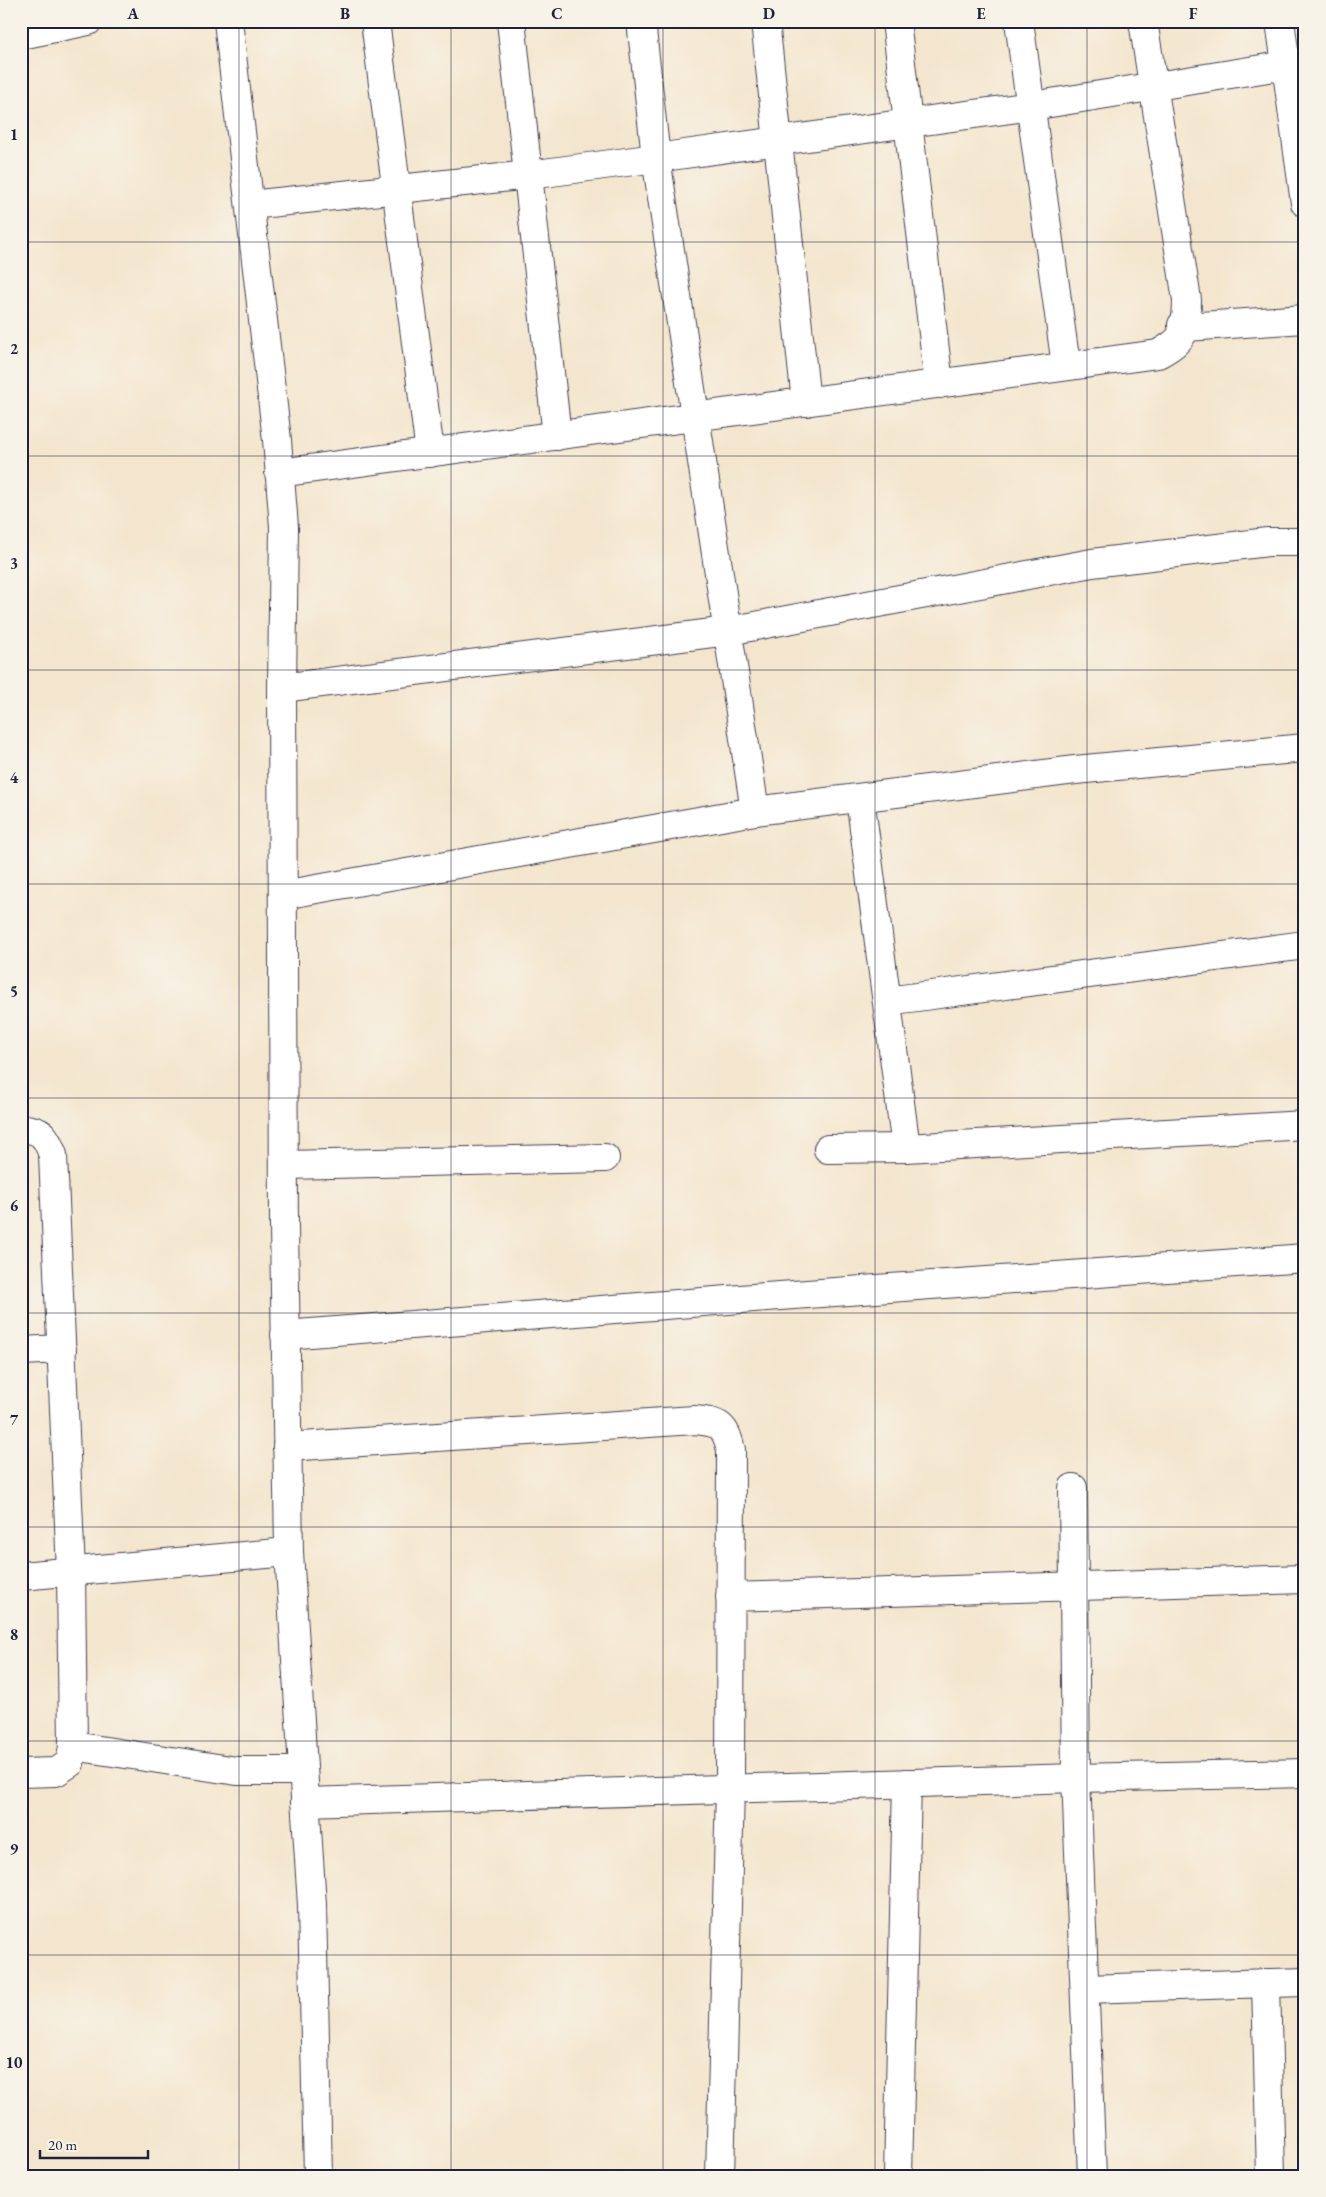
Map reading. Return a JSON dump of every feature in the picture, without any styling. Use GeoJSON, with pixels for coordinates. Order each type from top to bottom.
{"type":"FeatureCollection","features":[{"type":"Feature","properties":{"kind":"street"},"geometry":{"type":"LineString","coordinates":[[21,35],[88,21]]}},
{"type":"Feature","properties":{"kind":"street"},"geometry":{"type":"LineString","coordinates":[[228,21],[250,205],[284,527],[282,895],[285,1335],[289,1552],[312,1905],[318,2176]]}},
{"type":"Feature","properties":{"kind":"street"},"geometry":{"type":"LineString","coordinates":[[375,21],[398,189],[430,453]]}},
{"type":"Feature","properties":{"kind":"street"},"geometry":{"type":"LineString","coordinates":[[511,21],[557,436]]}},
{"type":"Feature","properties":{"kind":"street"},"geometry":{"type":"LineString","coordinates":[[641,21],[656,158],[755,810]]}},
{"type":"Feature","properties":{"kind":"street"},"geometry":{"type":"LineString","coordinates":[[765,21],[806,402]]}},
{"type":"Feature","properties":{"kind":"street"},"geometry":{"type":"LineString","coordinates":[[896,21],[939,384]]}},
{"type":"Feature","properties":{"kind":"street"},"geometry":{"type":"LineString","coordinates":[[1019,21],[1066,366]]}},
{"type":"Feature","properties":{"kind":"street"},"geometry":{"type":"LineString","coordinates":[[279,474],[1158,354],[1174,345],[1184,326],[1186,300],[1143,21]]}},
{"type":"Feature","properties":{"kind":"street"},"geometry":{"type":"LineString","coordinates":[[1280,21],[1296,64],[1305,203]]}},
{"type":"Feature","properties":{"kind":"street"},"geometry":{"type":"LineString","coordinates":[[250,205],[529,175],[656,158],[1032,106],[1296,64]]}},
{"type":"Feature","properties":{"kind":"street"},"geometry":{"type":"LineString","coordinates":[[1184,326],[1305,319]]}},
{"type":"Feature","properties":{"kind":"street"},"geometry":{"type":"LineString","coordinates":[[282,688],[728,631],[1092,563],[1268,542],[1305,542]]}},
{"type":"Feature","properties":{"kind":"street"},"geometry":{"type":"LineString","coordinates":[[282,895],[755,810],[1075,770],[1305,748]]}},
{"type":"Feature","properties":{"kind":"street"},"geometry":{"type":"LineString","coordinates":[[860,798],[906,1148]]}},
{"type":"Feature","properties":{"kind":"street"},"geometry":{"type":"LineString","coordinates":[[886,1001],[1305,944]]}},
{"type":"Feature","properties":{"kind":"street"},"geometry":{"type":"LineString","coordinates":[[828,1149],[906,1148],[1305,1125]]}},
{"type":"Feature","properties":{"kind":"street"},"geometry":{"type":"LineString","coordinates":[[21,1129],[33,1129],[47,1138],[53,1155],[71,1572],[73,1746],[70,1763],[56,1772],[21,1773]]}},
{"type":"Feature","properties":{"kind":"street"},"geometry":{"type":"LineString","coordinates":[[284,1165],[606,1158]]}},
{"type":"Feature","properties":{"kind":"street"},"geometry":{"type":"LineString","coordinates":[[285,1335],[766,1297],[1305,1258]]}},
{"type":"Feature","properties":{"kind":"street"},"geometry":{"type":"LineString","coordinates":[[21,1351],[62,1349]]}},
{"type":"Feature","properties":{"kind":"street"},"geometry":{"type":"LineString","coordinates":[[287,1448],[694,1420],[714,1422],[726,1432],[731,1450],[730,1789],[720,2176]]}},
{"type":"Feature","properties":{"kind":"street"},"geometry":{"type":"LineString","coordinates":[[1073,1488],[1076,1778],[1092,2176]]}},
{"type":"Feature","properties":{"kind":"street"},"geometry":{"type":"LineString","coordinates":[[21,1576],[289,1552]]}},
{"type":"Feature","properties":{"kind":"street"},"geometry":{"type":"LineString","coordinates":[[730,1597],[1305,1579]]}},
{"type":"Feature","properties":{"kind":"street"},"geometry":{"type":"LineString","coordinates":[[73,1746],[237,1771],[303,1771]]}},
{"type":"Feature","properties":{"kind":"street"},"geometry":{"type":"LineString","coordinates":[[306,1802],[1076,1778],[1305,1773]]}},
{"type":"Feature","properties":{"kind":"street"},"geometry":{"type":"LineString","coordinates":[[898,2176],[907,1783]]}},
{"type":"Feature","properties":{"kind":"street"},"geometry":{"type":"LineString","coordinates":[[1085,1989],[1305,1982]]}},
{"type":"Feature","properties":{"kind":"street"},"geometry":{"type":"LineString","coordinates":[[1266,1983],[1271,2176]]}}]}
